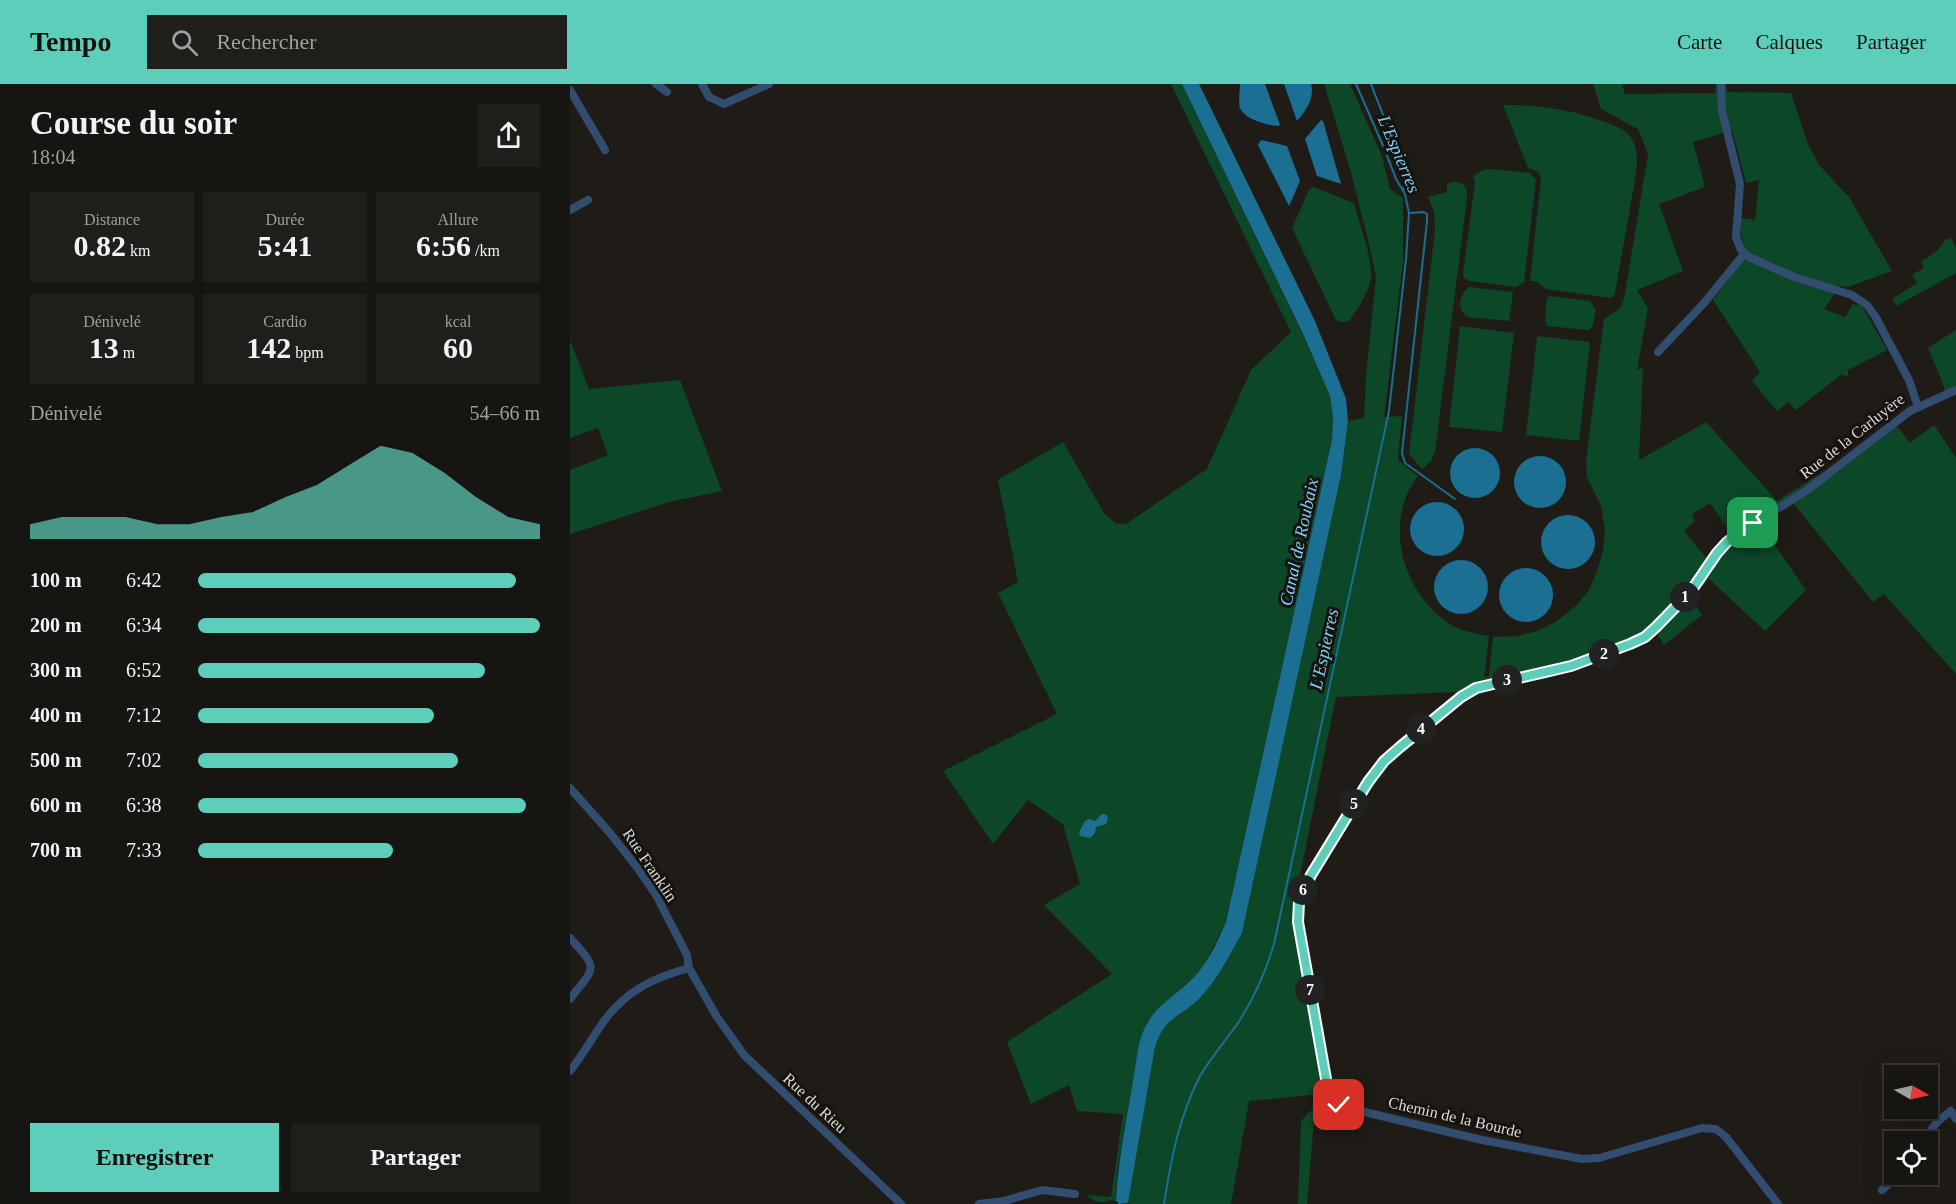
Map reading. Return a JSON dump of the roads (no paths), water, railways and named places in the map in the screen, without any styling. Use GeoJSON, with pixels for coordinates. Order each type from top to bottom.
{"type":"FeatureCollection","features":[{"type":"Feature","properties":{"kind":"street"},"geometry":{"type":"LineString","coordinates":[[656,84],[668,92]]}},
{"type":"Feature","properties":{"kind":"street"},"geometry":{"type":"LineString","coordinates":[[702,84],[709,98],[724,104],[769,84]]}},
{"type":"Feature","properties":{"kind":"street"},"geometry":{"type":"LineString","coordinates":[[1658,352],[1704,303],[1744,254],[1736,237],[1740,184],[1722,111],[1721,84]]}},
{"type":"Feature","properties":{"kind":"street"},"geometry":{"type":"LineString","coordinates":[[571,86],[605,150]]}},
{"type":"Feature","properties":{"kind":"street"},"geometry":{"type":"LineString","coordinates":[[570,210],[588,200]]}},
{"type":"Feature","properties":{"kind":"street","name":"Rue de la Carluyère"},"geometry":{"type":"LineString","coordinates":[[1656,627],[1691,591],[1717,553],[1732,537],[1800,495],[1918,407],[1909,380],[1867,305],[1852,295],[1803,280],[1744,254]]}},
{"type":"Feature","properties":{"kind":"street"},"geometry":{"type":"LineString","coordinates":[[1918,407],[1956,390]]}},
{"type":"Feature","properties":{"kind":"street","name":"Chemin de la Bourde"},"geometry":{"type":"LineString","coordinates":[[1656,627],[1645,637],[1630,644],[1571,666],[1486,684],[1470,690],[1384,761],[1368,782],[1306,883],[1297,908],[1328,1090],[1333,1101],[1352,1109],[1473,1138],[1582,1159],[1599,1158],[1687,1131],[1702,1128],[1716,1129],[1726,1137],[1778,1204]]}},
{"type":"Feature","properties":{"kind":"street","name":"Rue Franklin"},"geometry":{"type":"LineString","coordinates":[[570,788],[610,833],[656,895],[687,955],[689,968],[717,1017]]}},
{"type":"Feature","properties":{"kind":"street"},"geometry":{"type":"LineString","coordinates":[[570,938],[586,956],[591,967],[588,979],[570,999]]}},
{"type":"Feature","properties":{"kind":"street"},"geometry":{"type":"LineString","coordinates":[[570,1071],[608,1017],[636,990],[654,979],[689,968]]}},
{"type":"Feature","properties":{"kind":"street","name":"Rue du Rieu"},"geometry":{"type":"LineString","coordinates":[[717,1017],[744,1055],[901,1204]]}},
{"type":"Feature","properties":{"kind":"street"},"geometry":{"type":"LineString","coordinates":[[1930,1131],[1939,1119],[1951,1111],[1956,1119]]}},
{"type":"Feature","properties":{"kind":"street"},"geometry":{"type":"LineString","coordinates":[[1882,1190],[1888,1185]]}},
{"type":"Feature","properties":{"kind":"street"},"geometry":{"type":"LineString","coordinates":[[979,1204],[1004,1201],[1042,1190],[1075,1194]]}},
{"type":"Feature","properties":{"kind":"water"},"geometry":{"type":"Polygon","coordinates":[[[1182,84],[1199,84],[1315,321],[1346,399],[1348,421],[1341,475],[1242,933],[1205,993],[1172,1019],[1159,1037],[1155,1047],[1128,1203],[1118,1204],[1116,1201],[1121,1154],[1142,1034],[1156,1011],[1200,970],[1226,922],[1332,440],[1333,418],[1330,396],[1303,334],[1182,84]]]}},
{"type":"Feature","properties":{"kind":"water"},"geometry":{"type":"Polygon","coordinates":[[[1240,84],[1265,84],[1280,125],[1257,121],[1243,112],[1239,105],[1240,84]]]}},
{"type":"Feature","properties":{"kind":"water"},"geometry":{"type":"Polygon","coordinates":[[[1284,84],[1311,84],[1312,94],[1309,104],[1297,121],[1284,84]]]}},
{"type":"Feature","properties":{"kind":"water"},"geometry":{"type":"Polygon","coordinates":[[[1321,120],[1341,184],[1317,176],[1305,139],[1321,120]]]}},
{"type":"Feature","properties":{"kind":"water"},"geometry":{"type":"Polygon","coordinates":[[[1261,140],[1287,146],[1300,181],[1289,206],[1258,145],[1261,140]]]}},
{"type":"Feature","properties":{"kind":"water"},"geometry":{"type":"Polygon","coordinates":[[[1470,448],[1480,448],[1493,455],[1500,468],[1500,478],[1493,491],[1480,498],[1470,498],[1461,494],[1454,487],[1450,478],[1450,468],[1454,459],[1461,452],[1470,448]]]}},
{"type":"Feature","properties":{"kind":"water"},"geometry":{"type":"Polygon","coordinates":[[[1535,456],[1545,456],[1555,460],[1562,467],[1566,482],[1562,497],[1555,504],[1545,508],[1535,508],[1525,504],[1518,497],[1514,487],[1514,477],[1518,467],[1525,460],[1535,456]]]}},
{"type":"Feature","properties":{"kind":"water"},"geometry":{"type":"Polygon","coordinates":[[[1437,502],[1447,504],[1456,510],[1462,519],[1464,529],[1462,539],[1456,548],[1447,554],[1437,556],[1427,554],[1418,548],[1412,539],[1410,529],[1412,519],[1418,510],[1427,504],[1437,502]]]}},
{"type":"Feature","properties":{"kind":"water"},"geometry":{"type":"Polygon","coordinates":[[[1563,515],[1573,515],[1583,519],[1591,527],[1595,542],[1591,557],[1583,565],[1573,569],[1563,569],[1553,565],[1545,557],[1541,547],[1541,537],[1545,527],[1553,519],[1563,515]]]}},
{"type":"Feature","properties":{"kind":"water"},"geometry":{"type":"Polygon","coordinates":[[[1456,560],[1466,560],[1476,564],[1484,572],[1488,587],[1484,602],[1476,610],[1466,614],[1456,614],[1446,610],[1438,602],[1434,592],[1434,582],[1438,572],[1446,564],[1456,560]]]}},
{"type":"Feature","properties":{"kind":"water"},"geometry":{"type":"Polygon","coordinates":[[[1526,568],[1536,570],[1545,576],[1551,585],[1553,595],[1551,605],[1545,614],[1536,620],[1526,622],[1516,620],[1507,614],[1501,605],[1499,595],[1501,585],[1507,576],[1516,570],[1526,568]]]}},
{"type":"Feature","properties":{"kind":"water"},"geometry":{"type":"Polygon","coordinates":[[[1102,814],[1107,815],[1106,824],[1096,827],[1095,833],[1090,838],[1080,836],[1079,832],[1085,821],[1090,819],[1095,821],[1102,814]]]}},
{"type":"Feature","properties":{"kind":"waterway","name":"L'Espierres"},"geometry":{"type":"LineString","coordinates":[[1164,1204],[1177,1138],[1186,1107],[1200,1076],[1251,1002],[1274,944],[1389,411],[1409,213],[1405,194],[1396,179],[1356,84]]}},
{"type":"Feature","properties":{"kind":"waterway"},"geometry":{"type":"LineString","coordinates":[[1371,84],[1402,155],[1404,192]]}},
{"type":"Feature","properties":{"kind":"waterway"},"geometry":{"type":"LineString","coordinates":[[1409,213],[1424,212],[1427,214],[1427,221],[1402,453],[1405,463],[1455,499]]}},
{"type":"Feature","properties":{"kind":"water label","name":"Canal de Roubaix"},"geometry":{"type":"Point","coordinates":[1299,542]}}]}
